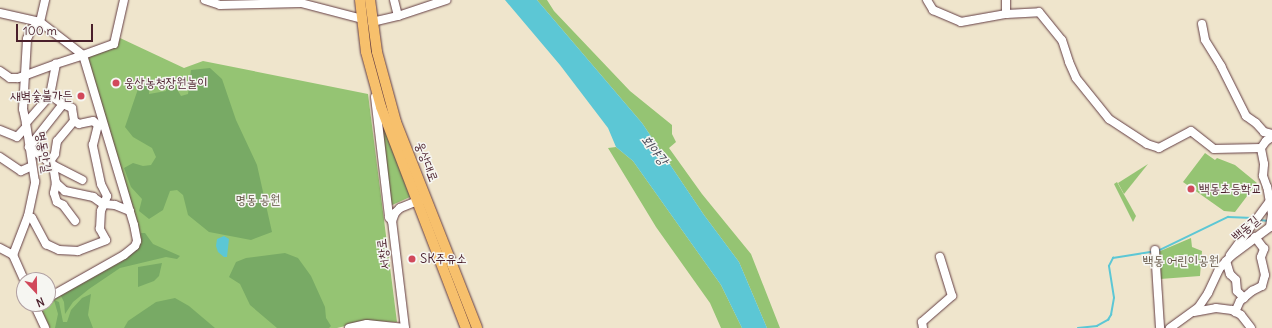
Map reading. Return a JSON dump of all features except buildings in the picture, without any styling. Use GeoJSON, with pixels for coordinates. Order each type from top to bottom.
{"type":"FeatureCollection","features":[{"type":"Feature","properties":{"kind":"main road","name":"웅상대로"},"geometry":{"type":"LineString","coordinates":[[360,0],[373,83],[421,199],[471,310],[477,328]]}},
{"type":"Feature","properties":{"kind":"main road","name":"웅상대로"},"geometry":{"type":"LineString","coordinates":[[370,0],[372,22],[383,80],[421,199],[420,212],[452,289],[466,328]]}},
{"type":"Feature","properties":{"kind":"street"},"geometry":{"type":"LineString","coordinates":[[0,130],[18,137],[26,125],[23,109],[28,36],[31,30],[40,22],[45,0]]}},
{"type":"Feature","properties":{"kind":"street"},"geometry":{"type":"LineString","coordinates":[[0,72],[10,78],[18,78],[114,44],[124,0]]}},
{"type":"Feature","properties":{"kind":"street"},"geometry":{"type":"LineString","coordinates":[[205,0],[220,5],[301,3],[362,19]]}},
{"type":"Feature","properties":{"kind":"street"},"geometry":{"type":"LineString","coordinates":[[394,0],[398,16]]}},
{"type":"Feature","properties":{"kind":"street"},"geometry":{"type":"LineString","coordinates":[[372,22],[398,16],[446,0]]}},
{"type":"Feature","properties":{"kind":"street"},"geometry":{"type":"LineString","coordinates":[[927,0],[933,10],[961,22],[1006,14],[1039,12],[1062,40],[1068,62],[1076,78],[1109,119],[1147,144],[1159,148],[1191,131],[1214,149],[1261,148],[1272,135],[1264,132],[1256,123],[1246,116],[1221,66],[1205,40],[1202,24]]}},
{"type":"Feature","properties":{"kind":"street"},"geometry":{"type":"LineString","coordinates":[[1006,0],[1006,14]]}},
{"type":"Feature","properties":{"kind":"street"},"geometry":{"type":"LineString","coordinates":[[0,13],[40,22],[83,55],[100,124],[130,211],[136,234],[137,241],[134,246],[124,255],[56,293]]}},
{"type":"Feature","properties":{"kind":"street","name":"명동안길"},"geometry":{"type":"LineString","coordinates":[[13,255],[28,216],[36,182],[28,146],[26,125],[50,95],[56,64]]}},
{"type":"Feature","properties":{"kind":"street"},"geometry":{"type":"LineString","coordinates":[[373,83],[389,217],[392,221]]}},
{"type":"Feature","properties":{"kind":"street"},"geometry":{"type":"LineString","coordinates":[[50,95],[72,108],[74,120],[80,124],[93,121],[100,124]]}},
{"type":"Feature","properties":{"kind":"street"},"geometry":{"type":"LineString","coordinates":[[63,104],[28,146],[51,164],[82,180]]}},
{"type":"Feature","properties":{"kind":"street"},"geometry":{"type":"LineString","coordinates":[[74,120],[57,141],[55,154],[51,164],[56,183],[54,193],[57,202],[64,204],[75,221]]}},
{"type":"Feature","properties":{"kind":"street"},"geometry":{"type":"LineString","coordinates":[[28,216],[32,218],[46,244],[59,250],[78,251],[106,240],[100,229],[101,211],[107,196],[101,184],[93,145],[100,124]]}},
{"type":"Feature","properties":{"kind":"street","name":"백동길"},"geometry":{"type":"LineString","coordinates":[[1219,269],[1255,237],[1271,227],[1271,198],[1263,176],[1264,164],[1261,148]]}},
{"type":"Feature","properties":{"kind":"street"},"geometry":{"type":"LineString","coordinates":[[0,156],[21,171],[32,166]]}},
{"type":"Feature","properties":{"kind":"street"},"geometry":{"type":"LineString","coordinates":[[56,183],[65,191],[93,197],[104,204],[115,205],[130,211]]}},
{"type":"Feature","properties":{"kind":"street","name":"백동길"},"geometry":{"type":"LineString","coordinates":[[1170,328],[1198,308],[1208,293],[1219,269],[1271,198]]}},
{"type":"Feature","properties":{"kind":"street"},"geometry":{"type":"LineString","coordinates":[[400,208],[421,199]]}},
{"type":"Feature","properties":{"kind":"street"},"geometry":{"type":"LineString","coordinates":[[400,208],[412,208],[420,212]]}},
{"type":"Feature","properties":{"kind":"street","name":"서창로"},"geometry":{"type":"LineString","coordinates":[[400,208],[395,213],[392,221],[405,328]]}},
{"type":"Feature","properties":{"kind":"street"},"geometry":{"type":"LineString","coordinates":[[1235,312],[1240,301],[1262,286],[1266,276],[1261,257],[1264,249],[1255,237]]}},
{"type":"Feature","properties":{"kind":"street"},"geometry":{"type":"LineString","coordinates":[[0,247],[10,247],[18,241]]}},
{"type":"Feature","properties":{"kind":"street"},"geometry":{"type":"LineString","coordinates":[[0,247],[13,255],[20,272]]}},
{"type":"Feature","properties":{"kind":"street"},"geometry":{"type":"LineString","coordinates":[[1155,250],[1160,328]]}},
{"type":"Feature","properties":{"kind":"street"},"geometry":{"type":"LineString","coordinates":[[923,328],[922,322],[952,296],[940,257]]}},
{"type":"Feature","properties":{"kind":"street"},"geometry":{"type":"LineString","coordinates":[[1226,262],[1230,274],[1236,280],[1237,291],[1244,298]]}},
{"type":"Feature","properties":{"kind":"street"},"geometry":{"type":"LineString","coordinates":[[1191,313],[1216,308],[1235,312],[1245,319],[1251,328]]}},
{"type":"Feature","properties":{"kind":"street"},"geometry":{"type":"LineString","coordinates":[[38,312],[45,328]]}},
{"type":"Feature","properties":{"kind":"street"},"geometry":{"type":"LineString","coordinates":[[349,328],[367,324],[405,328]]}},
{"type":"Feature","properties":{"kind":"green space"},"geometry":{"type":"Polygon","coordinates":[[[537,0],[547,0],[554,11],[630,91],[672,125],[672,134],[676,142],[669,148],[702,194],[751,254],[780,328],[767,328],[739,262],[704,215],[642,123],[537,0]]]}},
{"type":"Feature","properties":{"kind":"green space","name":"명동 공원"},"geometry":{"type":"Polygon","coordinates":[[[120,38],[184,68],[203,61],[368,94],[397,322],[366,321],[337,328],[50,328],[42,312],[56,312],[56,296],[139,244],[139,230],[87,61],[89,56],[118,46],[120,38]]]}},
{"type":"Feature","properties":{"kind":"green space"},"geometry":{"type":"Polygon","coordinates":[[[210,68],[222,79],[236,120],[257,165],[272,232],[251,240],[209,232],[188,215],[183,195],[177,190],[170,191],[163,210],[149,219],[139,211],[142,199],[131,187],[124,168],[133,163],[143,166],[151,165],[156,157],[152,148],[133,137],[125,127],[139,86],[150,83],[149,94],[166,91],[165,81],[172,81],[181,96],[188,94],[191,70],[210,68]]]}},
{"type":"Feature","properties":{"kind":"green space"},"geometry":{"type":"Polygon","coordinates":[[[383,126],[410,197],[390,206],[382,127],[383,126]]]}},
{"type":"Feature","properties":{"kind":"green space"},"geometry":{"type":"Polygon","coordinates":[[[616,147],[633,161],[721,285],[742,328],[721,328],[710,303],[656,227],[608,148],[616,147]]]}},
{"type":"Feature","properties":{"kind":"green space"},"geometry":{"type":"Polygon","coordinates":[[[1205,153],[1215,160],[1217,158],[1235,165],[1257,183],[1235,212],[1224,211],[1183,182],[1205,153]]]}},
{"type":"Feature","properties":{"kind":"green space"},"geometry":{"type":"Polygon","coordinates":[[[1148,164],[1124,194],[1118,183],[1148,164]]]}},
{"type":"Feature","properties":{"kind":"green space"},"geometry":{"type":"Polygon","coordinates":[[[1117,182],[1136,216],[1133,222],[1114,184],[1117,182]]]}},
{"type":"Feature","properties":{"kind":"green space"},"geometry":{"type":"Polygon","coordinates":[[[141,233],[145,233],[153,244],[180,256],[177,259],[166,257],[120,268],[73,302],[65,314],[64,302],[61,296],[125,260],[142,243],[141,233]]]}},
{"type":"Feature","properties":{"kind":"green space","name":"백동 어린이공원"},"geometry":{"type":"Polygon","coordinates":[[[1191,238],[1192,247],[1202,251],[1200,276],[1160,279],[1158,252],[1191,238]]]}},
{"type":"Feature","properties":{"kind":"green space"},"geometry":{"type":"Polygon","coordinates":[[[285,253],[298,258],[311,276],[325,307],[326,318],[331,326],[329,328],[277,328],[250,305],[240,284],[229,277],[236,262],[246,258],[285,253]]]}},
{"type":"Feature","properties":{"kind":"green space"},"geometry":{"type":"Polygon","coordinates":[[[162,263],[159,276],[154,281],[138,287],[138,267],[162,263]]]}},
{"type":"Feature","properties":{"kind":"green space"},"geometry":{"type":"Polygon","coordinates":[[[91,294],[88,315],[93,328],[55,328],[58,314],[56,301],[59,302],[63,322],[67,322],[71,310],[82,298],[91,294]]]}},
{"type":"Feature","properties":{"kind":"green space"},"geometry":{"type":"Polygon","coordinates":[[[175,298],[189,306],[215,328],[124,328],[128,321],[156,302],[175,298]]]}},
{"type":"Feature","properties":{"kind":"water","name":"회야강"},"geometry":{"type":"Polygon","coordinates":[[[505,0],[537,0],[642,123],[704,215],[739,262],[767,328],[742,328],[721,285],[633,161],[616,147],[608,128],[560,65],[505,0]]]}},
{"type":"Feature","properties":{"kind":"water"},"geometry":{"type":"Polygon","coordinates":[[[224,236],[229,239],[227,257],[224,257],[218,252],[216,246],[217,239],[224,236]]]}},
{"type":"Feature","properties":{"kind":"waterway"},"geometry":{"type":"LineString","coordinates":[[1158,251],[1228,217],[1253,218]]}},
{"type":"Feature","properties":{"kind":"waterway"},"geometry":{"type":"LineString","coordinates":[[1260,220],[1268,221]]}},
{"type":"Feature","properties":{"kind":"waterway"},"geometry":{"type":"LineString","coordinates":[[1078,328],[1097,326],[1108,320],[1111,315],[1114,298],[1109,266],[1113,258],[1152,252]]}},
{"type":"Feature","properties":{"kind":"place","name":"웅상농청장원놀이"},"geometry":{"type":"Point","coordinates":[116,83]}},
{"type":"Feature","properties":{"kind":"place","name":"새벽숯불가든"},"geometry":{"type":"Point","coordinates":[81,96]}},
{"type":"Feature","properties":{"kind":"place","name":"백동초등학교"},"geometry":{"type":"Point","coordinates":[1191,189]}},
{"type":"Feature","properties":{"kind":"place","name":"SK주유소"},"geometry":{"type":"Point","coordinates":[412,259]}}]}
